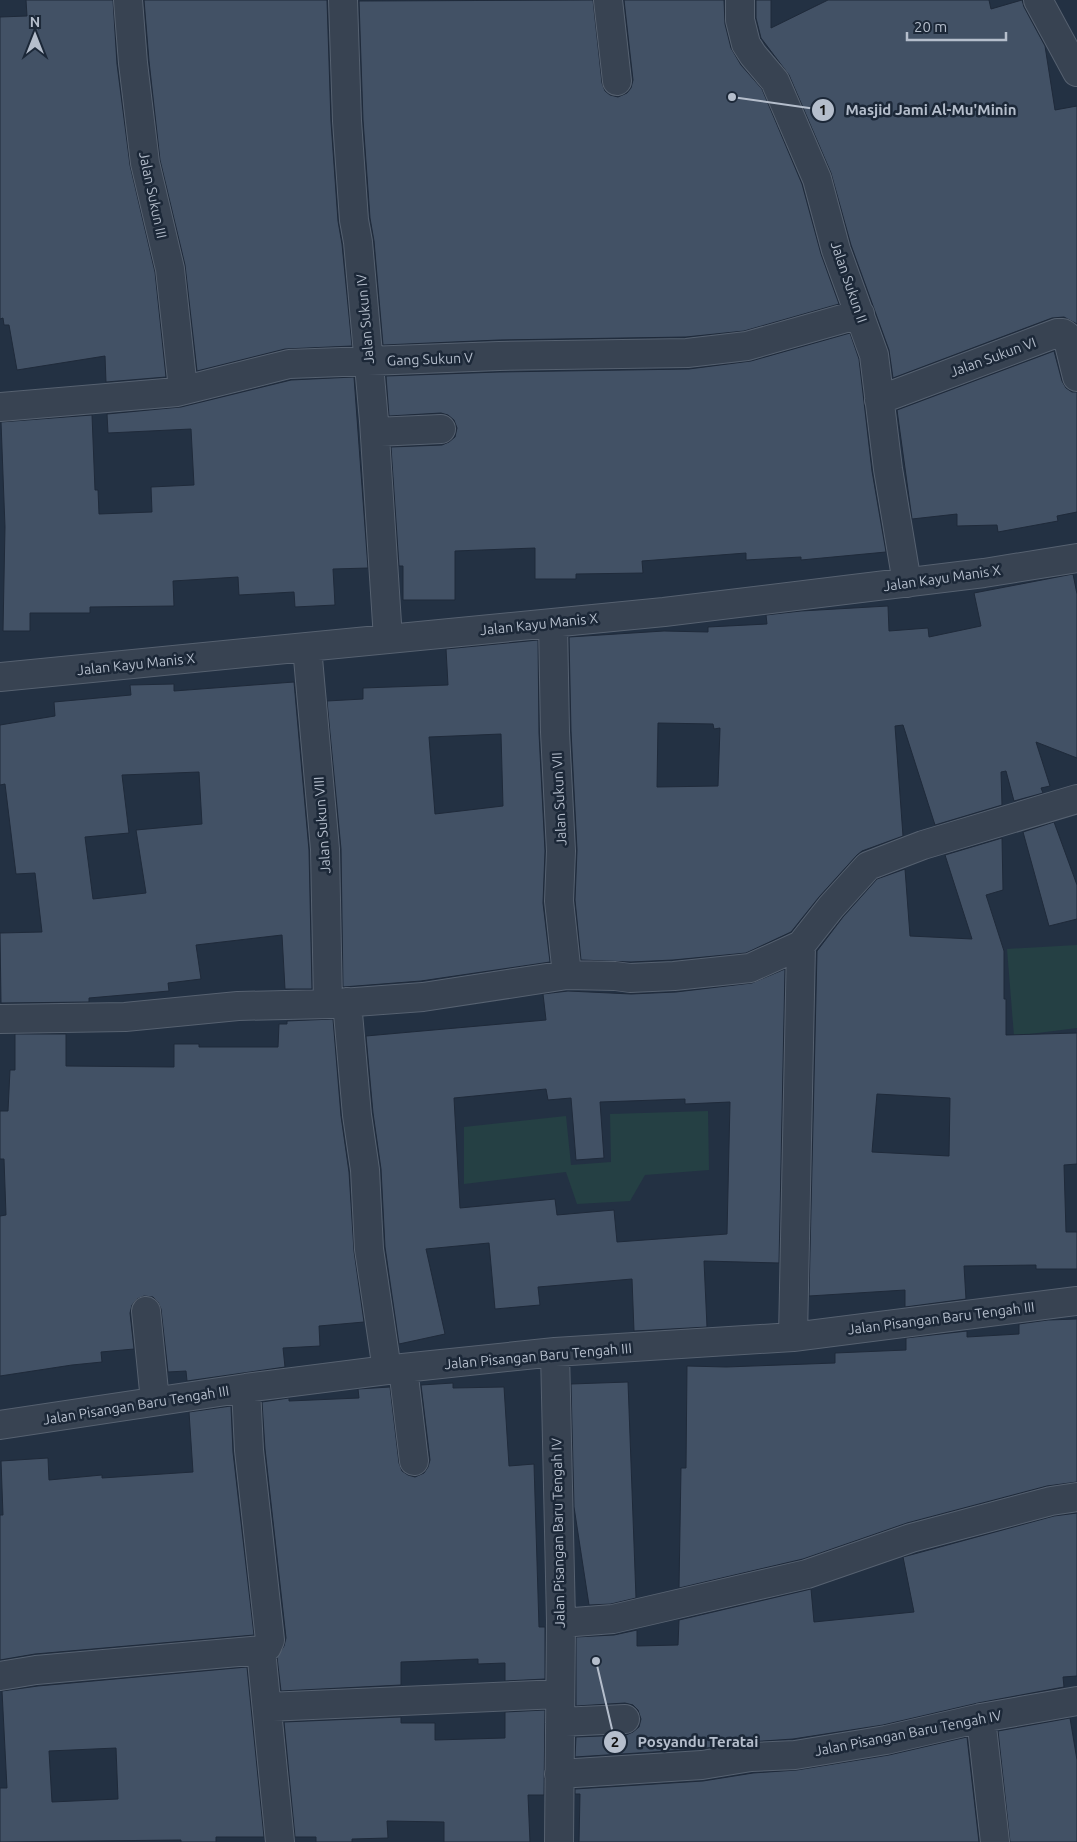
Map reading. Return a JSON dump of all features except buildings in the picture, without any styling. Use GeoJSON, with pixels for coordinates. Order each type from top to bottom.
{"type":"FeatureCollection","features":[{"type":"Feature","properties":{"kind":"street","name":"Jalan Sukun III"},"geometry":{"type":"LineString","coordinates":[[128,0],[134,72],[145,163],[170,270],[184,389]]}},
{"type":"Feature","properties":{"kind":"street","name":"Jalan Sukun IV"},"geometry":{"type":"LineString","coordinates":[[343,0],[347,121],[375,432],[388,639]]}},
{"type":"Feature","properties":{"kind":"street"},"geometry":{"type":"LineString","coordinates":[[608,0],[617,81]]}},
{"type":"Feature","properties":{"kind":"street","name":"Jalan Sukun II"},"geometry":{"type":"LineString","coordinates":[[740,0],[740,20],[746,44],[775,81],[817,179],[836,250],[874,355],[879,400],[907,582]]}},
{"type":"Feature","properties":{"kind":"street"},"geometry":{"type":"LineString","coordinates":[[1038,0],[1070,45],[1077,72]]}},
{"type":"Feature","properties":{"kind":"street","name":"Gang Sukun V"},"geometry":{"type":"LineString","coordinates":[[0,407],[177,392],[289,364],[499,356],[688,353],[747,346],[860,314]]}},
{"type":"Feature","properties":{"kind":"street","name":"Jalan Sukun VI"},"geometry":{"type":"LineString","coordinates":[[879,400],[1057,334],[1066,336],[1077,377]]}},
{"type":"Feature","properties":{"kind":"street"},"geometry":{"type":"LineString","coordinates":[[375,432],[441,429]]}},
{"type":"Feature","properties":{"kind":"street","name":"Jalan Kayu Manis X"},"geometry":{"type":"LineString","coordinates":[[0,677],[664,612],[984,573],[1077,558]]}},
{"type":"Feature","properties":{"kind":"street","name":"Jalan Sukun VII"},"geometry":{"type":"LineString","coordinates":[[553,623],[555,732],[562,851],[559,901],[567,975]]}},
{"type":"Feature","properties":{"kind":"street","name":"Jalan Sukun VIII"},"geometry":{"type":"LineString","coordinates":[[307,647],[338,1003],[365,1170],[369,1249],[414,1460]]}},
{"type":"Feature","properties":{"kind":"street"},"geometry":{"type":"LineString","coordinates":[[0,1019],[125,1017],[238,1006],[338,1003],[423,997],[567,975],[630,978],[674,976],[750,968],[801,946],[831,907],[868,866],[923,845],[1077,799]]}},
{"type":"Feature","properties":{"kind":"street"},"geometry":{"type":"LineString","coordinates":[[793,1337],[801,946]]}},
{"type":"Feature","properties":{"kind":"street","name":"Jalan Pisangan Baru Tengah III"},"geometry":{"type":"LineString","coordinates":[[0,1426],[155,1401],[395,1369],[555,1352],[793,1337],[1077,1301]]}},
{"type":"Feature","properties":{"kind":"street"},"geometry":{"type":"LineString","coordinates":[[146,1311],[155,1401]]}},
{"type":"Feature","properties":{"kind":"street","name":"Jalan Pisangan Baru Tengah IV"},"geometry":{"type":"LineString","coordinates":[[555,1352],[561,1623],[559,1842]]}},
{"type":"Feature","properties":{"kind":"street"},"geometry":{"type":"LineString","coordinates":[[0,1676],[36,1670],[261,1650],[267,1647],[270,1640],[249,1450],[246,1388]]}},
{"type":"Feature","properties":{"kind":"street"},"geometry":{"type":"LineString","coordinates":[[561,1623],[614,1619],[807,1574],[911,1538],[1051,1501],[1077,1497]]}},
{"type":"Feature","properties":{"kind":"street"},"geometry":{"type":"LineString","coordinates":[[261,1650],[280,1842]]}},
{"type":"Feature","properties":{"kind":"street"},"geometry":{"type":"LineString","coordinates":[[267,1707],[560,1694]]}},
{"type":"Feature","properties":{"kind":"street","name":"Jalan Pisangan Baru Tengah IV"},"geometry":{"type":"LineString","coordinates":[[559,1774],[702,1766],[751,1757],[795,1755],[886,1740],[981,1718],[1077,1701]]}},
{"type":"Feature","properties":{"kind":"street"},"geometry":{"type":"LineString","coordinates":[[981,1718],[995,1842]]}},
{"type":"Feature","properties":{"kind":"street"},"geometry":{"type":"LineString","coordinates":[[560,1722],[625,1719]]}},
{"type":"Feature","properties":{"kind":"green space"},"geometry":{"type":"Polygon","coordinates":[[[1077,945],[1077,1028],[1014,1036],[1007,949],[1077,945]]]}},
{"type":"Feature","properties":{"kind":"green space"},"geometry":{"type":"Polygon","coordinates":[[[708,1111],[709,1170],[645,1175],[630,1201],[577,1204],[566,1172],[464,1184],[464,1127],[566,1116],[571,1165],[611,1162],[610,1114],[708,1111]]]}},
{"type":"Feature","properties":{"kind":"place","name":"Masjid Jami Al-Mu'Minin"},"geometry":{"type":"Point","coordinates":[732,97]}},
{"type":"Feature","properties":{"kind":"place","name":"Posyandu Teratai"},"geometry":{"type":"Point","coordinates":[596,1661]}}]}
